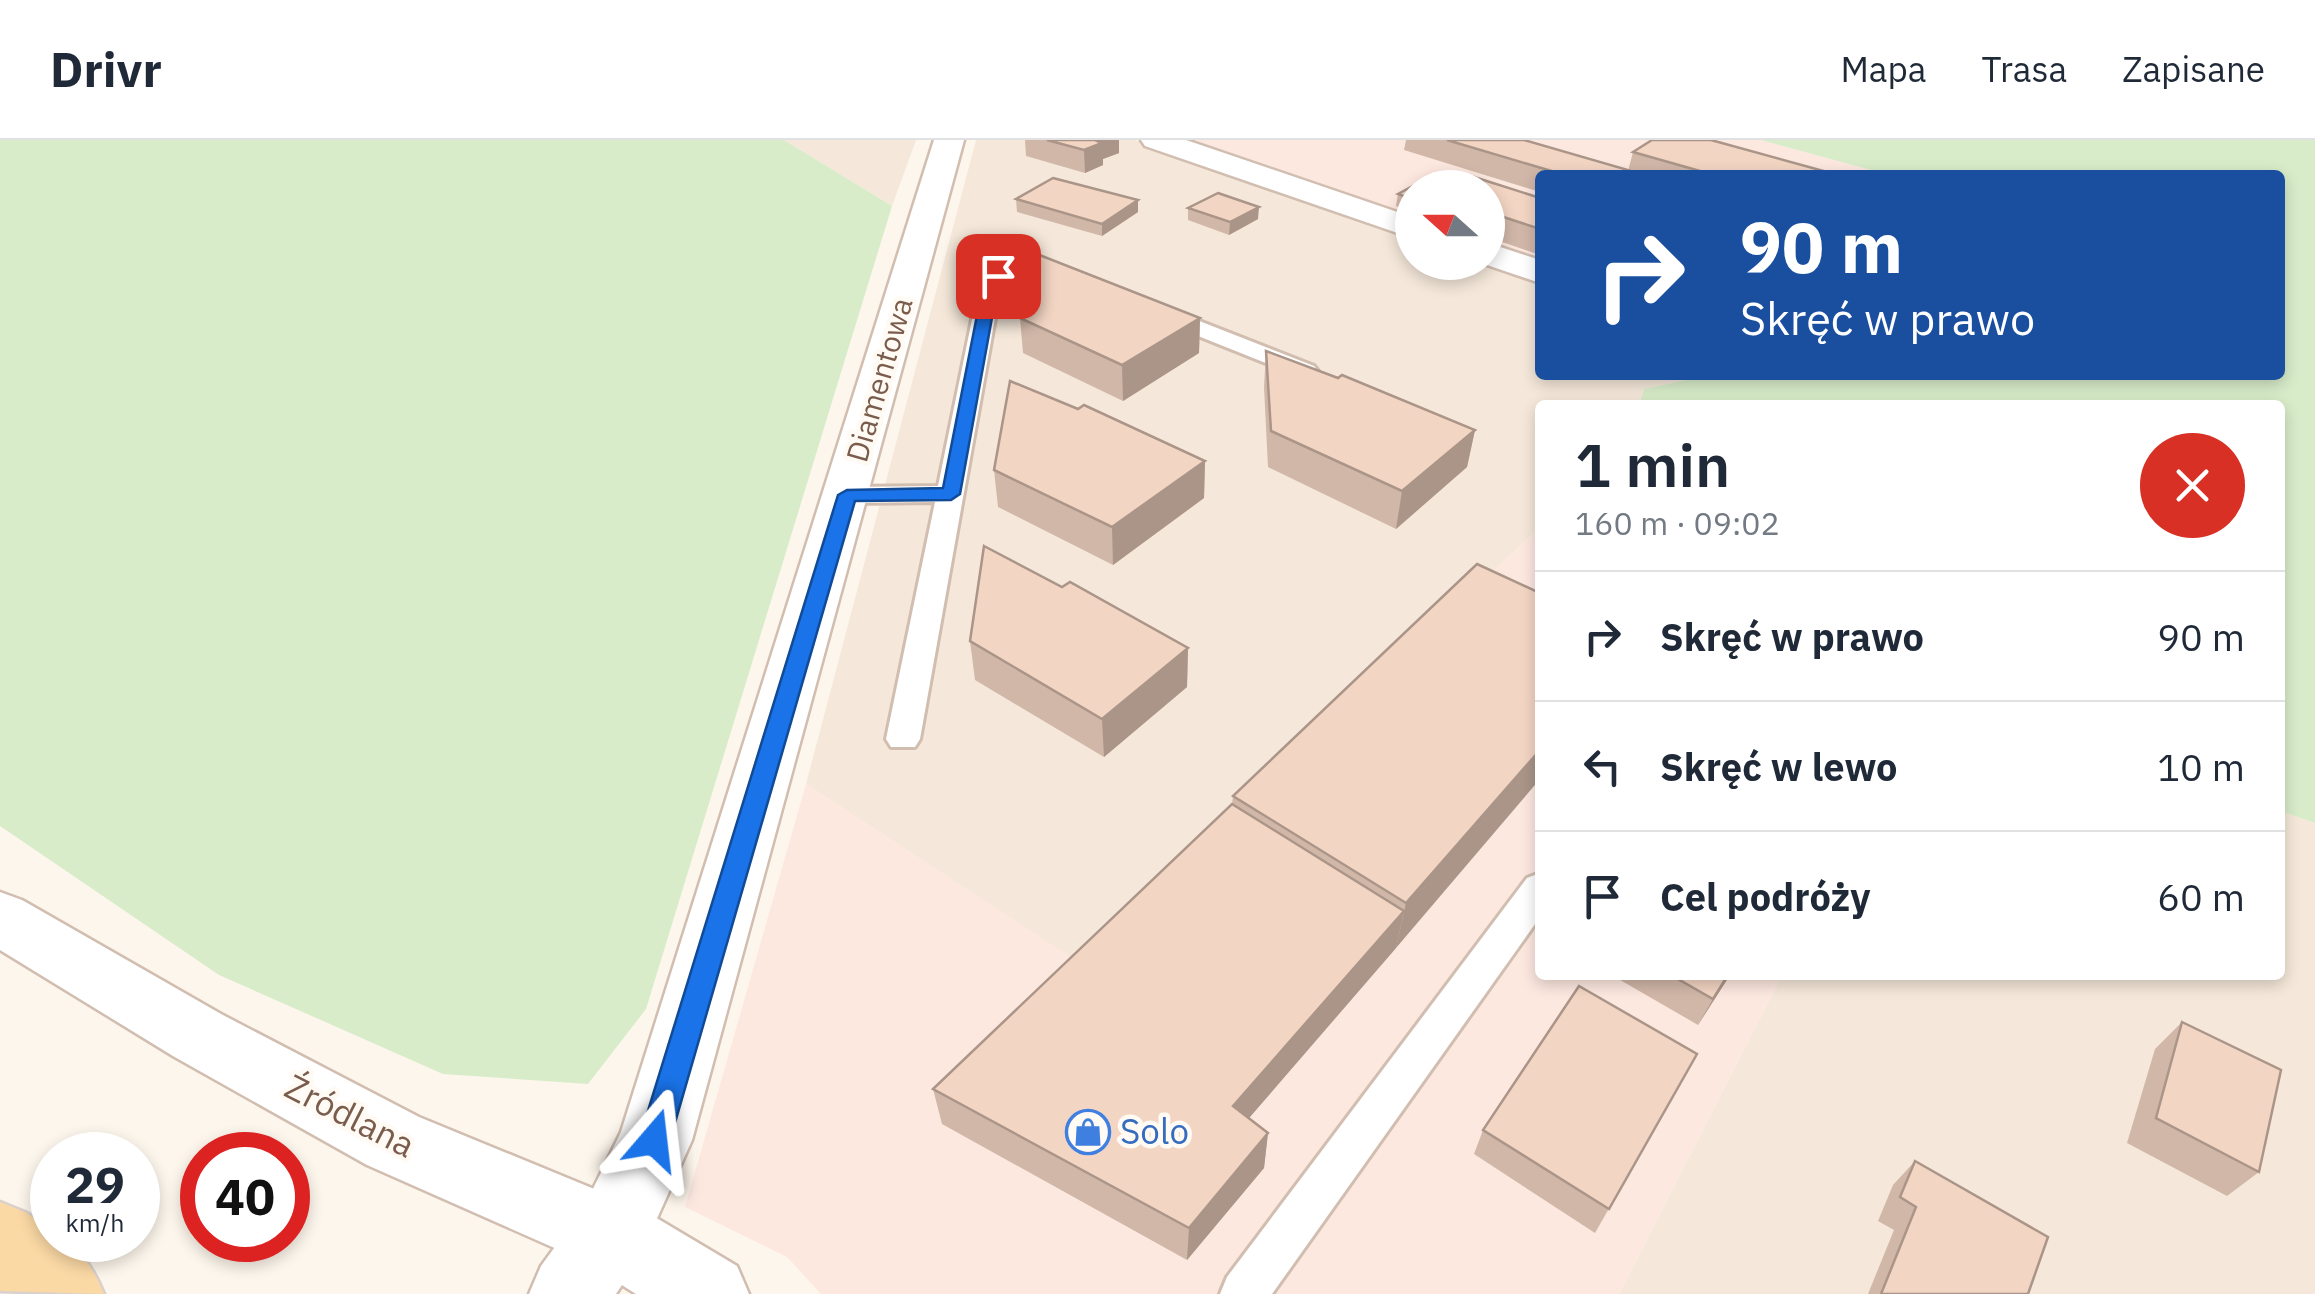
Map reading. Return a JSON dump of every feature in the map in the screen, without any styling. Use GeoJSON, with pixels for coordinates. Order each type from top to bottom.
{"type":"FeatureCollection","features":[{"type":"Feature","properties":{"kind":"main road"},"geometry":{"type":"LineString","coordinates":[[0,1240],[64,1294]]}},
{"type":"Feature","properties":{"kind":"street","name":"Diamentowa"},"geometry":{"type":"LineString","coordinates":[[590,1264],[654,1140],[949,140]]}},
{"type":"Feature","properties":{"kind":"street"},"geometry":{"type":"LineString","coordinates":[[1156,140],[1395,222]]}},
{"type":"Feature","properties":{"kind":"street"},"geometry":{"type":"LineString","coordinates":[[1505,260],[1535,270]]}},
{"type":"Feature","properties":{"kind":"street","name":"Źródlana"},"geometry":{"type":"LineString","coordinates":[[0,918],[197,1035],[393,1141],[590,1264],[709,1294]]}},
{"type":"Feature","properties":{"kind":"lane"},"geometry":{"type":"LineString","coordinates":[[903,739],[989,290],[998,276],[1020,270],[1066,275],[1103,290]]}},
{"type":"Feature","properties":{"kind":"lane"},"geometry":{"type":"LineString","coordinates":[[1140,305],[1325,378]]}},
{"type":"Feature","properties":{"kind":"lane"},"geometry":{"type":"LineString","coordinates":[[847,495],[951,494]]}},
{"type":"Feature","properties":{"kind":"lane"},"geometry":{"type":"LineString","coordinates":[[1244,1294],[1535,895]]}},
{"type":"Feature","properties":{"kind":"shaded area"},"geometry":{"type":"Polygon","coordinates":[[[784,140],[916,140],[892,206],[784,140]]]}},
{"type":"Feature","properties":{"kind":"shaded area"},"geometry":{"type":"Polygon","coordinates":[[[976,140],[1135,140],[1395,230],[1395,280],[1505,280],[1505,270],[1535,280],[1535,380],[1686,380],[1644,389],[1641,400],[1535,400],[1535,532],[1080,964],[806,784],[976,140]]]}},
{"type":"Feature","properties":{"kind":"shaded area"},"geometry":{"type":"Polygon","coordinates":[[[1180,140],[1761,140],[1871,170],[1535,170],[1535,265],[1505,254],[1505,170],[1395,170],[1395,216],[1180,140]]]}},
{"type":"Feature","properties":{"kind":"shaded area"},"geometry":{"type":"Polygon","coordinates":[[[1535,532],[1535,980],[1779,980],[1619,1294],[821,1294],[787,1257],[685,1207],[806,784],[1080,963],[1535,532]]]}},
{"type":"Feature","properties":{"kind":"shaded area"},"geometry":{"type":"Polygon","coordinates":[[[2285,813],[2315,823],[2315,1294],[1619,1294],[1779,980],[2285,980],[2285,813]]]}},
{"type":"Feature","properties":{"kind":"green space"},"geometry":{"type":"Polygon","coordinates":[[[0,140],[784,140],[892,206],[646,1009],[588,1084],[443,1074],[219,975],[0,826],[0,140]]]}},
{"type":"Feature","properties":{"kind":"green space"},"geometry":{"type":"Polygon","coordinates":[[[1761,140],[2315,140],[2315,823],[2285,813],[2285,400],[1641,400],[1644,389],[1686,380],[2285,380],[2285,170],[1871,170],[1761,140]]]}},
{"type":"Feature","properties":{"kind":"building"},"geometry":{"type":"Polygon","coordinates":[[[1047,140],[1095,140],[1102,143],[1084,150],[1047,140]]]}},
{"type":"Feature","properties":{"kind":"building"},"geometry":{"type":"Polygon","coordinates":[[[1447,140],[1524,140],[1628,170],[1548,170],[1447,140]]]}},
{"type":"Feature","properties":{"kind":"building"},"geometry":{"type":"Polygon","coordinates":[[[1652,140],[1711,140],[1820,170],[1696,170],[1633,152],[1652,140]]]}},
{"type":"Feature","properties":{"kind":"building"},"geometry":{"type":"Polygon","coordinates":[[[1053,178],[1138,200],[1102,224],[1016,199],[1053,178]]]}},
{"type":"Feature","properties":{"kind":"building"},"geometry":{"type":"Polygon","coordinates":[[[1505,187],[1535,196],[1535,227],[1505,218],[1505,187]]]}},
{"type":"Feature","properties":{"kind":"building"},"geometry":{"type":"Polygon","coordinates":[[[1218,193],[1259,207],[1230,222],[1188,208],[1218,193]]]}},
{"type":"Feature","properties":{"kind":"building"},"geometry":{"type":"Polygon","coordinates":[[[1037,254],[1200,318],[1122,365],[1020,318],[1037,254]]]}},
{"type":"Feature","properties":{"kind":"building"},"geometry":{"type":"Polygon","coordinates":[[[1266,351],[1338,378],[1342,375],[1475,430],[1402,491],[1271,431],[1266,351]]]}},
{"type":"Feature","properties":{"kind":"building"},"geometry":{"type":"Polygon","coordinates":[[[1010,381],[1078,409],[1084,405],[1205,461],[1112,527],[994,470],[1010,381]]]}},
{"type":"Feature","properties":{"kind":"building"},"geometry":{"type":"Polygon","coordinates":[[[984,546],[1062,587],[1070,582],[1188,648],[1102,719],[970,641],[984,546]]]}},
{"type":"Feature","properties":{"kind":"building"},"geometry":{"type":"Polygon","coordinates":[[[1477,564],[1535,591],[1535,756],[1406,903],[1233,796],[1477,564]]]}},
{"type":"Feature","properties":{"kind":"building"},"geometry":{"type":"Polygon","coordinates":[[[1232,804],[1404,911],[1233,1106],[1268,1133],[1189,1228],[933,1089],[1232,804]]]}},
{"type":"Feature","properties":{"kind":"building"},"geometry":{"type":"Polygon","coordinates":[[[1680,980],[1725,980],[1713,999],[1680,980]]]}},
{"type":"Feature","properties":{"kind":"building"},"geometry":{"type":"Polygon","coordinates":[[[1579,986],[1697,1054],[1609,1209],[1483,1130],[1579,986]]]}},
{"type":"Feature","properties":{"kind":"building"},"geometry":{"type":"Polygon","coordinates":[[[2182,1022],[2281,1070],[2259,1172],[2156,1118],[2182,1022]]]}},
{"type":"Feature","properties":{"kind":"building"},"geometry":{"type":"Polygon","coordinates":[[[1915,1161],[2048,1237],[2028,1294],[1881,1294],[1916,1207],[1900,1197],[1915,1161]]]}},
{"type":"Feature","properties":{"kind":"place","name":"Solo"},"geometry":{"type":"Point","coordinates":[1088,1132]}},
{"type":"Feature","properties":{"kind":"route"},"geometry":{"type":"LineString","coordinates":[[654,1140],[847,495],[951,494],[989,290],[998,276]]}}]}
